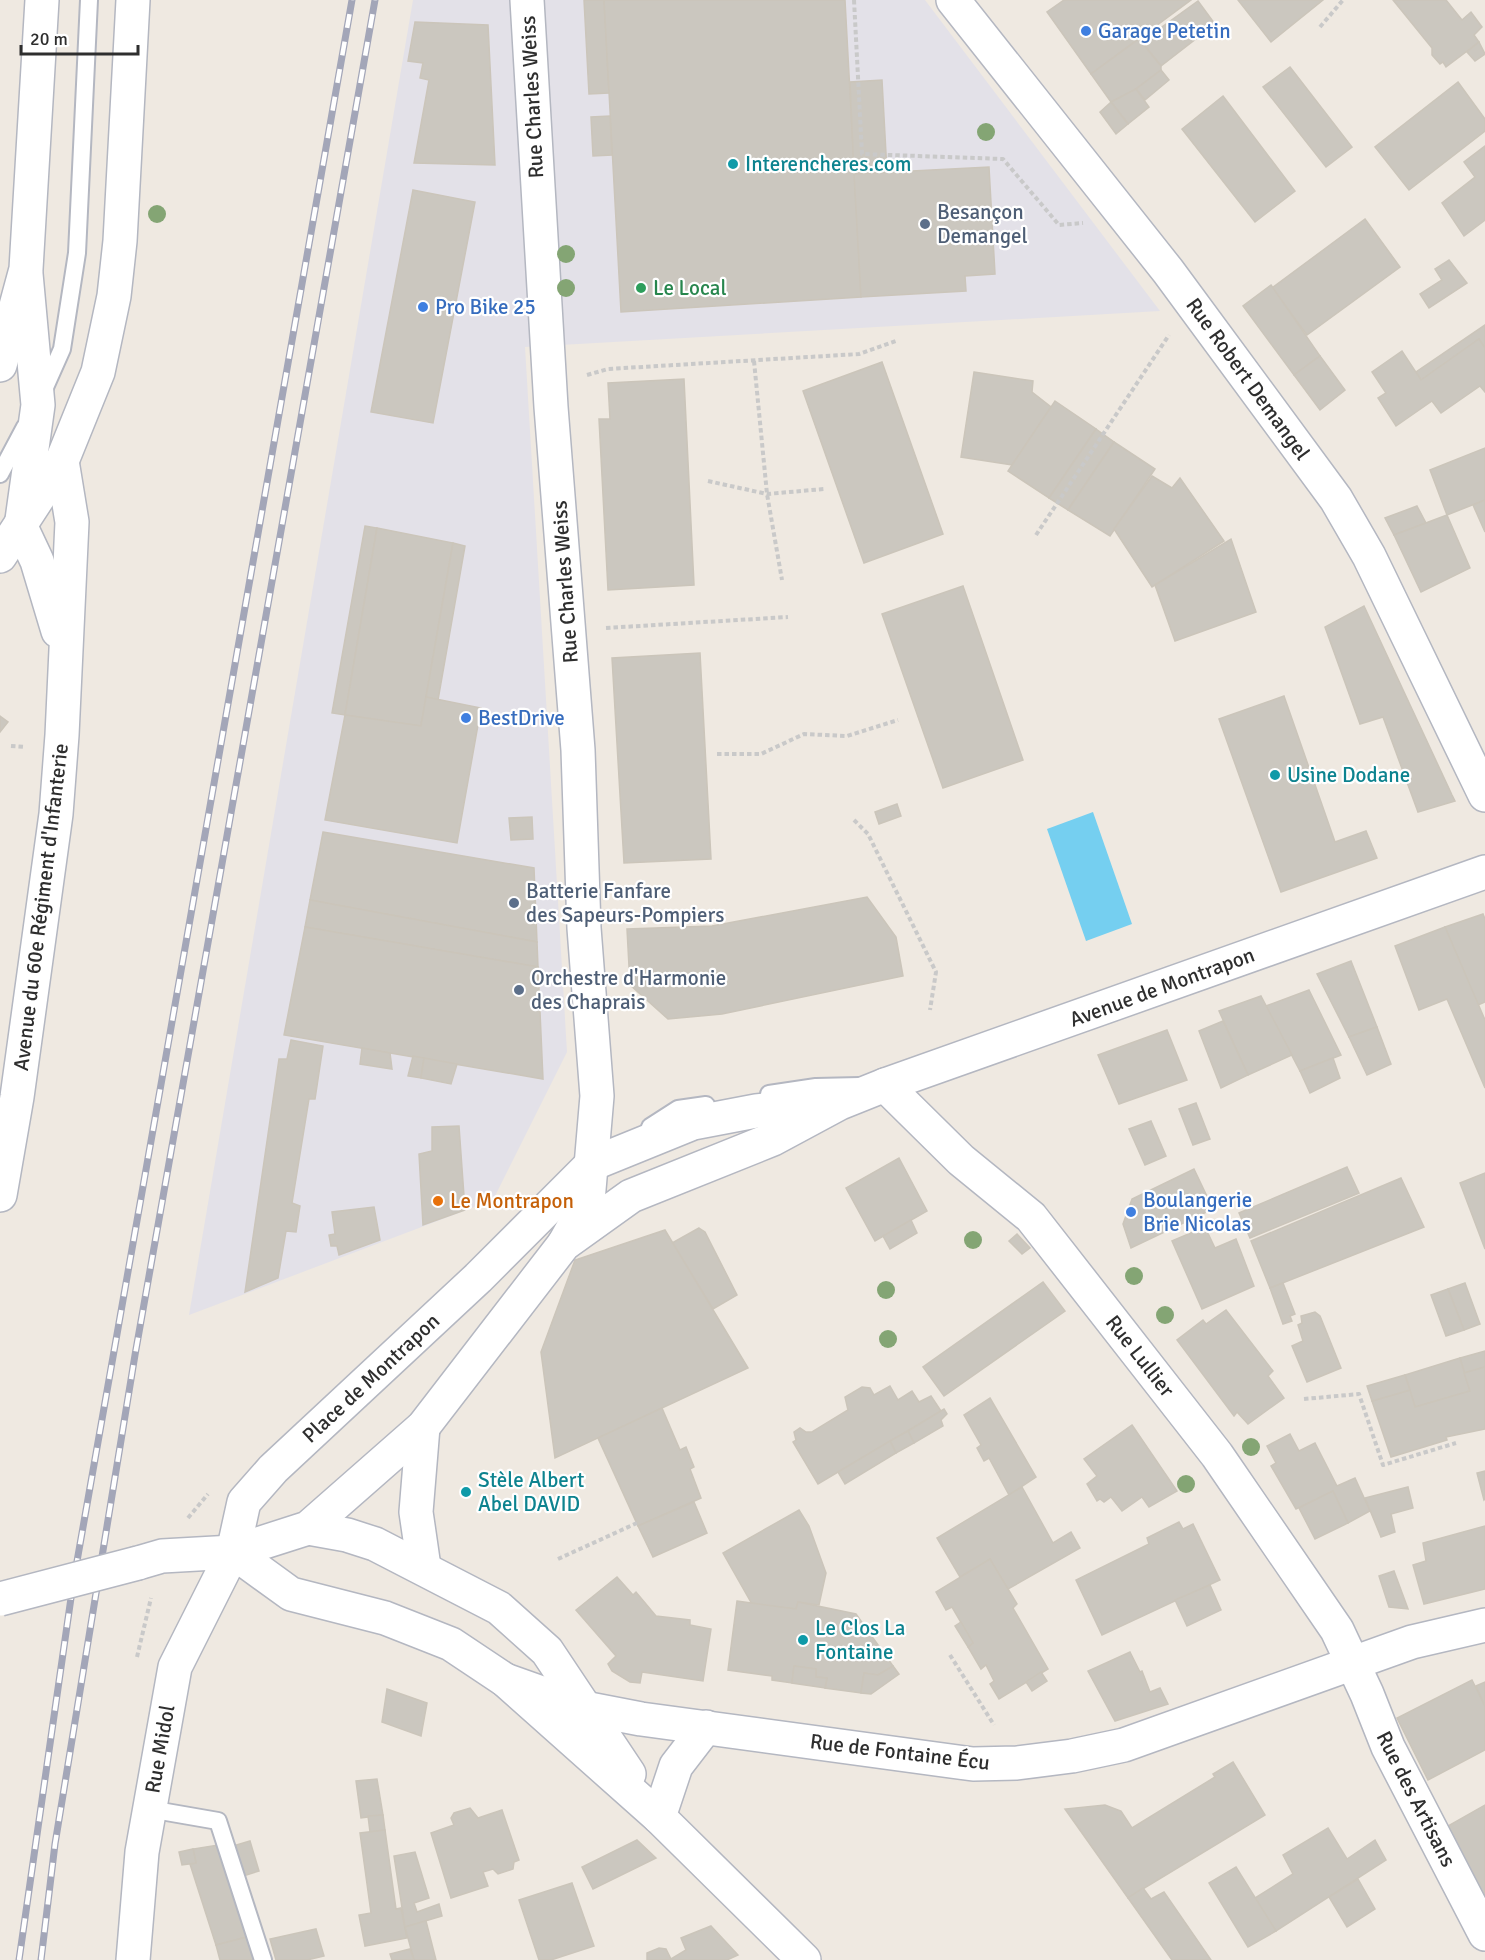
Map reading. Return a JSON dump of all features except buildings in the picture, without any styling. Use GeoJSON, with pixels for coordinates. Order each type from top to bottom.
{"type":"FeatureCollection","features":[{"type":"Feature","properties":{"kind":"street"},"geometry":{"type":"LineString","coordinates":[[21,527],[38,405],[26,269],[42,0]]}},
{"type":"Feature","properties":{"kind":"street"},"geometry":{"type":"LineString","coordinates":[[0,556],[62,461],[98,372],[114,296],[120,241],[133,0]]}},
{"type":"Feature","properties":{"kind":"street","name":"Rue Charles Weiss"},"geometry":{"type":"LineString","coordinates":[[527,0],[548,361],[578,750],[584,928],[597,1096],[588,1201],[564,1244]]}},
{"type":"Feature","properties":{"kind":"street","name":"Rue Robert Demangel"},"geometry":{"type":"LineString","coordinates":[[953,0],[1168,271],[1336,499],[1369,556],[1485,795]]}},
{"type":"Feature","properties":{"kind":"street"},"geometry":{"type":"LineString","coordinates":[[0,364],[26,269]]}},
{"type":"Feature","properties":{"kind":"street","name":"Avenue du 60e Régiment d'Infanterie"},"geometry":{"type":"LineString","coordinates":[[0,1195],[15,1107],[56,814],[72,522],[62,461]]}},
{"type":"Feature","properties":{"kind":"street","name":"Avenue du 60e Régiment d'Infanterie"},"geometry":{"type":"LineString","coordinates":[[21,527],[37,561],[65,654]]}},
{"type":"Feature","properties":{"kind":"street","name":"Avenue de Montrapon"},"geometry":{"type":"LineString","coordinates":[[564,1244],[631,1196],[773,1139],[840,1103],[1485,872]]}},
{"type":"Feature","properties":{"kind":"street","name":"Rue Lullier"},"geometry":{"type":"LineString","coordinates":[[885,1085],[961,1160],[1031,1217],[1217,1455],[1337,1630],[1352,1663]]}},
{"type":"Feature","properties":{"kind":"street","name":"Avenue de Montrapon"},"geometry":{"type":"LineString","coordinates":[[592,1164],[693,1124],[756,1111],[840,1103]]}},
{"type":"Feature","properties":{"kind":"street","name":"Place de Montrapon"},"geometry":{"type":"LineString","coordinates":[[234,1552],[244,1502],[273,1469],[478,1278],[592,1164]]}},
{"type":"Feature","properties":{"kind":"street"},"geometry":{"type":"LineString","coordinates":[[0,1599],[162,1556],[234,1552],[308,1528],[423,1427],[564,1244]]}},
{"type":"Feature","properties":{"kind":"street"},"geometry":{"type":"LineString","coordinates":[[423,1427],[416,1512],[424,1567]]}},
{"type":"Feature","properties":{"kind":"street"},"geometry":{"type":"LineString","coordinates":[[308,1528],[347,1535],[375,1544],[424,1567],[499,1608],[547,1651],[659,1817]]}},
{"type":"Feature","properties":{"kind":"street"},"geometry":{"type":"LineString","coordinates":[[234,1552],[291,1594],[385,1618],[451,1644],[505,1680],[659,1817],[804,1960]]}},
{"type":"Feature","properties":{"kind":"street","name":"Rue Midol"},"geometry":{"type":"LineString","coordinates":[[133,1960],[142,1852],[175,1667],[234,1552]]}},
{"type":"Feature","properties":{"kind":"street","name":"Rue de Fontaine Écu"},"geometry":{"type":"LineString","coordinates":[[505,1680],[584,1708],[973,1764],[1017,1763],[1072,1756],[1124,1744],[1412,1641],[1485,1625]]}},
{"type":"Feature","properties":{"kind":"street","name":"Rue des Artisans"},"geometry":{"type":"LineString","coordinates":[[1352,1663],[1388,1747],[1485,1934]]}},
{"type":"Feature","properties":{"kind":"street"},"geometry":{"type":"LineString","coordinates":[[659,1817],[676,1766],[706,1727]]}},
{"type":"Feature","properties":{"kind":"lane"},"geometry":{"type":"LineString","coordinates":[[0,474],[38,405],[62,349],[77,253],[89,0]]}},
{"type":"Feature","properties":{"kind":"lane"},"geometry":{"type":"LineString","coordinates":[[592,1164],[678,1110],[816,1087],[885,1085]]}},
{"type":"Feature","properties":{"kind":"lane"},"geometry":{"type":"LineString","coordinates":[[149,1809],[218,1821],[263,1960]]}},
{"type":"Feature","properties":{"kind":"path"},"geometry":{"type":"LineString","coordinates":[[854,0],[862,154],[1002,159],[1059,225],[1095,222]]}},
{"type":"Feature","properties":{"kind":"path"},"geometry":{"type":"LineString","coordinates":[[1320,27],[1343,0]]}},
{"type":"Feature","properties":{"kind":"path"},"geometry":{"type":"LineString","coordinates":[[1036,535],[1170,334]]}},
{"type":"Feature","properties":{"kind":"path"},"geometry":{"type":"LineString","coordinates":[[579,378],[608,369],[858,354],[896,340]]}},
{"type":"Feature","properties":{"kind":"path"},"geometry":{"type":"LineString","coordinates":[[754,362],[767,494],[782,580]]}},
{"type":"Feature","properties":{"kind":"path"},"geometry":{"type":"LineString","coordinates":[[708,481],[767,494],[824,489]]}},
{"type":"Feature","properties":{"kind":"path"},"geometry":{"type":"LineString","coordinates":[[607,628],[788,617]]}},
{"type":"Feature","properties":{"kind":"path"},"geometry":{"type":"LineString","coordinates":[[717,754],[761,754],[804,734],[847,736],[898,720]]}},
{"type":"Feature","properties":{"kind":"path"},"geometry":{"type":"LineString","coordinates":[[854,820],[868,834],[936,972],[930,1010]]}},
{"type":"Feature","properties":{"kind":"path"},"geometry":{"type":"LineString","coordinates":[[1304,1399],[1359,1394],[1383,1465],[1456,1443]]}},
{"type":"Feature","properties":{"kind":"path"},"geometry":{"type":"LineString","coordinates":[[204,1497],[213,1489]]}},
{"type":"Feature","properties":{"kind":"path"},"geometry":{"type":"LineString","coordinates":[[558,1559],[637,1523]]}},
{"type":"Feature","properties":{"kind":"path"},"geometry":{"type":"LineString","coordinates":[[950,1655],[998,1733]]}},
{"type":"Feature","properties":{"kind":"shaded area"},"geometry":{"type":"Polygon","coordinates":[[[413,0],[925,0],[1160,311],[525,347],[567,1052],[493,1200],[189,1315],[413,0]]]}},
{"type":"Feature","properties":{"kind":"water"},"geometry":{"type":"Polygon","coordinates":[[[1093,812],[1132,924],[1086,941],[1047,829],[1093,812]]]}},
{"type":"Feature","properties":{"kind":"railway"},"geometry":{"type":"LineString","coordinates":[[19,1960],[73,1584],[352,0]]}},
{"type":"Feature","properties":{"kind":"railway"},"geometry":{"type":"LineString","coordinates":[[41,1960],[55,1844],[135,1355],[375,0]]}},
{"type":"Feature","properties":{"kind":"place","name":"Garage Petetin"},"geometry":{"type":"Point","coordinates":[1086,31]}},
{"type":"Feature","properties":{"kind":"place","name":"Interencheres.com"},"geometry":{"type":"Point","coordinates":[733,164]}},
{"type":"Feature","properties":{"kind":"place","name":"Besançon Demangel"},"geometry":{"type":"Point","coordinates":[925,224]}},
{"type":"Feature","properties":{"kind":"place","name":"Le Local"},"geometry":{"type":"Point","coordinates":[641,288]}},
{"type":"Feature","properties":{"kind":"place","name":"Pro Bike 25"},"geometry":{"type":"Point","coordinates":[423,307]}},
{"type":"Feature","properties":{"kind":"place","name":"BestDrive"},"geometry":{"type":"Point","coordinates":[466,718]}},
{"type":"Feature","properties":{"kind":"place","name":"Usine Dodane"},"geometry":{"type":"Point","coordinates":[1275,775]}},
{"type":"Feature","properties":{"kind":"place","name":"Batterie Fanfare des Sapeurs-Pompiers"},"geometry":{"type":"Point","coordinates":[514,903]}},
{"type":"Feature","properties":{"kind":"place","name":"Orchestre d'Harmonie des Chaprais"},"geometry":{"type":"Point","coordinates":[519,990]}},
{"type":"Feature","properties":{"kind":"place","name":"Le Montrapon"},"geometry":{"type":"Point","coordinates":[438,1201]}},
{"type":"Feature","properties":{"kind":"place","name":"Boulangerie Brie Nicolas"},"geometry":{"type":"Point","coordinates":[1131,1212]}},
{"type":"Feature","properties":{"kind":"place","name":"Stèle Albert Abel DAVID"},"geometry":{"type":"Point","coordinates":[466,1492]}},
{"type":"Feature","properties":{"kind":"place","name":"Le Clos La Fontaine"},"geometry":{"type":"Point","coordinates":[803,1640]}}]}
